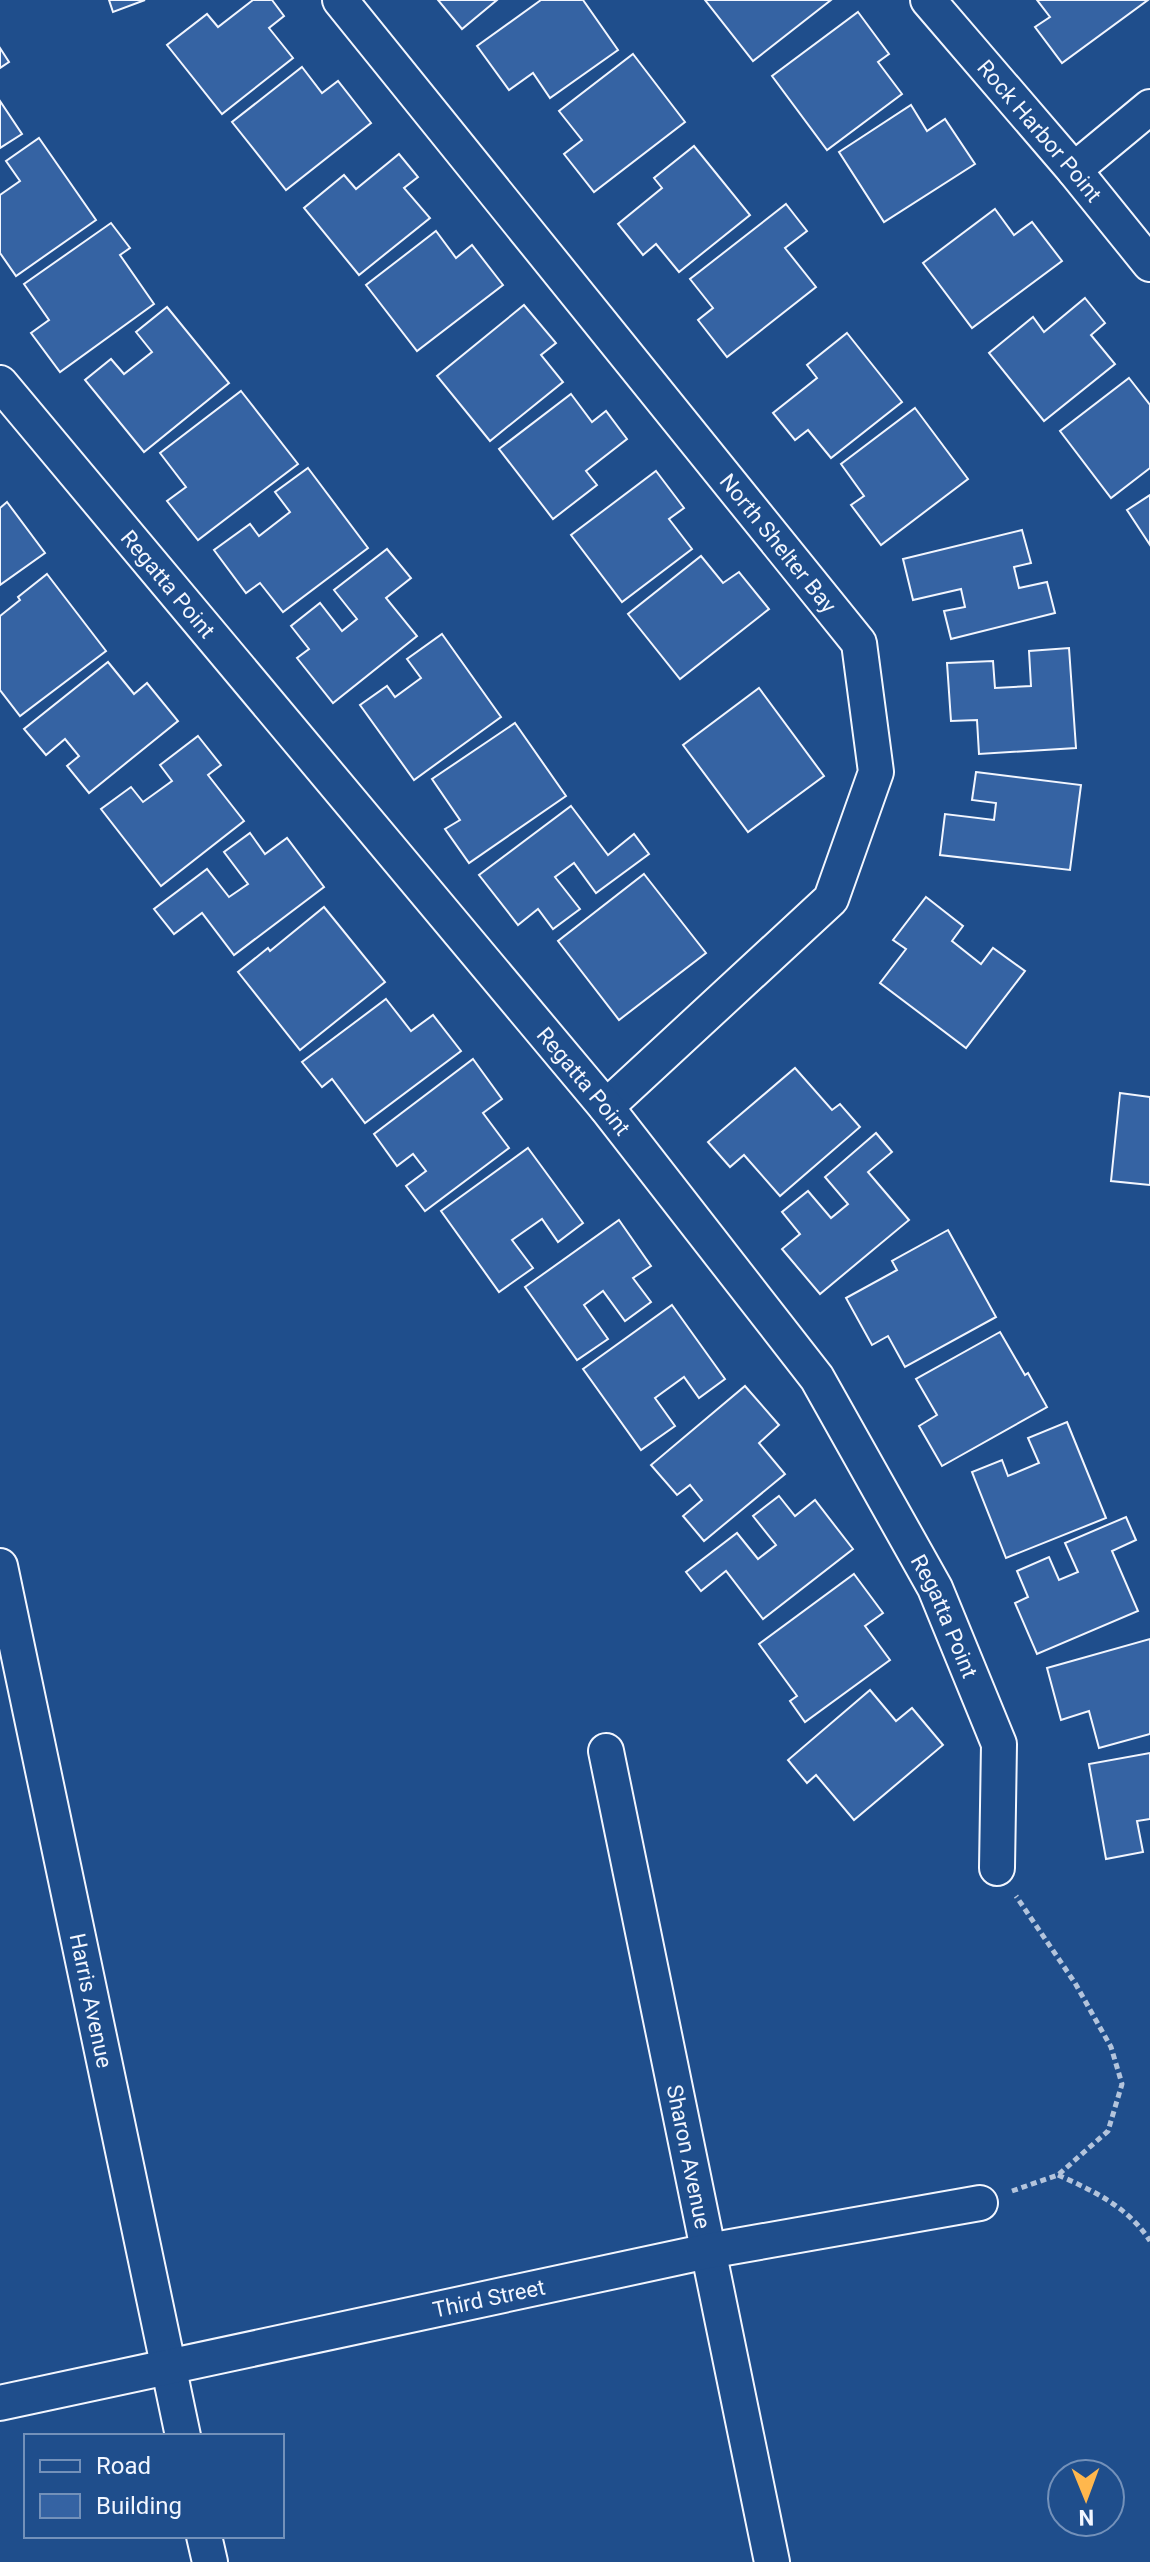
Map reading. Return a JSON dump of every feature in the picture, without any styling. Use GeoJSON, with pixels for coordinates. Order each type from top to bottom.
{"type":"FeatureCollection","features":[{"type":"Feature","properties":{"kind":"street","name":"North Shelter Bay"},"geometry":{"type":"LineString","coordinates":[[340,0],[859,643],[876,772],[831,899],[606,1107]]}},
{"type":"Feature","properties":{"kind":"street","name":"Rock Harbor Point"},"geometry":{"type":"LineString","coordinates":[[928,0],[1150,264]]}},
{"type":"Feature","properties":{"kind":"street"},"geometry":{"type":"LineString","coordinates":[[1074,170],[1150,107]]}},
{"type":"Feature","properties":{"kind":"street","name":"Regatta Point"},"geometry":{"type":"LineString","coordinates":[[0,383],[606,1107],[817,1378],[935,1588],[999,1744],[997,1868]]}},
{"type":"Feature","properties":{"kind":"street","name":"Harris Avenue"},"geometry":{"type":"LineString","coordinates":[[0,1566],[183,2434]]}},
{"type":"Feature","properties":{"kind":"street","name":"Sharon Avenue"},"geometry":{"type":"LineString","coordinates":[[606,1751],[772,2562]]}},
{"type":"Feature","properties":{"kind":"street","name":"Third Street"},"geometry":{"type":"LineString","coordinates":[[0,2403],[708,2251],[980,2203]]}},
{"type":"Feature","properties":{"kind":"street"},"geometry":{"type":"LineString","coordinates":[[204,2538],[210,2562]]}},
{"type":"Feature","properties":{"kind":"path"},"geometry":{"type":"LineString","coordinates":[[980,2203],[1058,2175],[1108,2131],[1122,2084],[1111,2047],[1075,1983],[997,1868]]}},
{"type":"Feature","properties":{"kind":"path"},"geometry":{"type":"LineString","coordinates":[[1058,2175],[1101,2193],[1139,2223],[1150,2241]]}},
{"type":"Feature","properties":{"kind":"building"},"geometry":{"type":"Polygon","coordinates":[[[109,0],[145,0],[113,12],[109,0]]]}},
{"type":"Feature","properties":{"kind":"building"},"geometry":{"type":"Polygon","coordinates":[[[253,0],[272,0],[284,16],[269,28],[293,58],[222,114],[167,45],[207,14],[218,27],[253,0]]]}},
{"type":"Feature","properties":{"kind":"building"},"geometry":{"type":"Polygon","coordinates":[[[438,0],[497,0],[462,29],[438,0]]]}},
{"type":"Feature","properties":{"kind":"building"},"geometry":{"type":"Polygon","coordinates":[[[541,0],[583,0],[618,50],[550,98],[533,73],[509,90],[477,46],[541,0]]]}},
{"type":"Feature","properties":{"kind":"building"},"geometry":{"type":"Polygon","coordinates":[[[705,0],[831,0],[753,61],[705,0]]]}},
{"type":"Feature","properties":{"kind":"building"},"geometry":{"type":"Polygon","coordinates":[[[1037,0],[1148,0],[1062,63],[1035,27],[1050,17],[1037,0]]]}},
{"type":"Feature","properties":{"kind":"building"},"geometry":{"type":"Polygon","coordinates":[[[858,12],[889,54],[878,62],[902,94],[827,150],[772,76],[858,12]]]}},
{"type":"Feature","properties":{"kind":"building"},"geometry":{"type":"Polygon","coordinates":[[[0,48],[9,62],[0,68],[0,48]]]}},
{"type":"Feature","properties":{"kind":"building"},"geometry":{"type":"Polygon","coordinates":[[[633,54],[685,122],[594,192],[564,154],[582,140],[559,111],[633,54]]]}},
{"type":"Feature","properties":{"kind":"building"},"geometry":{"type":"Polygon","coordinates":[[[302,67],[322,93],[338,81],[371,123],[286,190],[232,122],[302,67]]]}},
{"type":"Feature","properties":{"kind":"building"},"geometry":{"type":"Polygon","coordinates":[[[0,101],[22,134],[0,148],[0,101]]]}},
{"type":"Feature","properties":{"kind":"building"},"geometry":{"type":"Polygon","coordinates":[[[911,105],[927,131],[945,119],[975,164],[884,222],[839,152],[911,105]]]}},
{"type":"Feature","properties":{"kind":"building"},"geometry":{"type":"Polygon","coordinates":[[[39,138],[96,220],[16,276],[0,253],[0,195],[20,181],[6,161],[39,138]]]}},
{"type":"Feature","properties":{"kind":"building"},"geometry":{"type":"Polygon","coordinates":[[[694,146],[750,215],[679,272],[656,244],[643,255],[618,224],[662,188],[654,178],[694,146]]]}},
{"type":"Feature","properties":{"kind":"building"},"geometry":{"type":"Polygon","coordinates":[[[399,154],[418,177],[404,188],[430,218],[359,275],[304,208],[344,175],[356,189],[399,154]]]}},
{"type":"Feature","properties":{"kind":"building"},"geometry":{"type":"Polygon","coordinates":[[[786,204],[807,231],[785,248],[816,287],[727,357],[698,320],[713,308],[690,279],[786,204]]]}},
{"type":"Feature","properties":{"kind":"building"},"geometry":{"type":"Polygon","coordinates":[[[995,209],[1014,235],[1032,222],[1062,261],[972,328],[923,263],[995,209]]]}},
{"type":"Feature","properties":{"kind":"building"},"geometry":{"type":"Polygon","coordinates":[[[111,223],[130,248],[120,255],[154,304],[60,372],[31,333],[49,320],[24,284],[111,223]]]}},
{"type":"Feature","properties":{"kind":"building"},"geometry":{"type":"Polygon","coordinates":[[[436,231],[456,258],[472,245],[503,285],[417,351],[366,285],[436,231]]]}},
{"type":"Feature","properties":{"kind":"building"},"geometry":{"type":"Polygon","coordinates":[[[1085,298],[1105,323],[1091,335],[1115,364],[1044,421],[989,353],[1033,317],[1044,332],[1085,298]]]}},
{"type":"Feature","properties":{"kind":"building"},"geometry":{"type":"Polygon","coordinates":[[[524,305],[556,343],[541,355],[563,382],[490,441],[437,376],[524,305]]]}},
{"type":"Feature","properties":{"kind":"building"},"geometry":{"type":"Polygon","coordinates":[[[167,307],[229,383],[144,452],[85,380],[111,359],[124,374],[152,352],[136,332],[167,307]]]}},
{"type":"Feature","properties":{"kind":"building"},"geometry":{"type":"Polygon","coordinates":[[[847,333],[902,402],[831,458],[808,430],[795,440],[773,413],[817,378],[807,365],[847,333]]]}},
{"type":"Feature","properties":{"kind":"building"},"geometry":{"type":"Polygon","coordinates":[[[1129,378],[1150,405],[1150,468],[1111,498],[1060,431],[1129,378]]]}},
{"type":"Feature","properties":{"kind":"building"},"geometry":{"type":"Polygon","coordinates":[[[241,391],[298,464],[198,540],[167,501],[186,487],[160,453],[241,391]]]}},
{"type":"Feature","properties":{"kind":"building"},"geometry":{"type":"Polygon","coordinates":[[[571,394],[592,422],[606,411],[627,439],[586,471],[597,485],[553,519],[499,449],[571,394]]]}},
{"type":"Feature","properties":{"kind":"building"},"geometry":{"type":"Polygon","coordinates":[[[915,408],[968,479],[881,545],[851,505],[864,496],[841,464],[915,408]]]}},
{"type":"Feature","properties":{"kind":"building"},"geometry":{"type":"Polygon","coordinates":[[[308,468],[368,548],[283,612],[260,583],[246,593],[214,550],[250,524],[259,536],[290,512],[275,492],[308,468]]]}},
{"type":"Feature","properties":{"kind":"building"},"geometry":{"type":"Polygon","coordinates":[[[656,471],[684,508],[669,519],[692,549],[622,602],[571,535],[656,471]]]}},
{"type":"Feature","properties":{"kind":"building"},"geometry":{"type":"Polygon","coordinates":[[[1150,495],[1150,545],[1127,510],[1150,495]]]}},
{"type":"Feature","properties":{"kind":"building"},"geometry":{"type":"Polygon","coordinates":[[[7,502],[45,553],[0,585],[0,508],[7,502]]]}},
{"type":"Feature","properties":{"kind":"building"},"geometry":{"type":"Polygon","coordinates":[[[1022,530],[1031,563],[1014,567],[1019,588],[1047,582],[1055,613],[951,639],[944,611],[965,607],[961,589],[913,600],[903,559],[1022,530]]]}},
{"type":"Feature","properties":{"kind":"building"},"geometry":{"type":"Polygon","coordinates":[[[387,549],[411,578],[386,598],[417,636],[333,703],[297,658],[309,649],[291,626],[320,603],[342,631],[357,619],[334,590],[387,549]]]}},
{"type":"Feature","properties":{"kind":"building"},"geometry":{"type":"Polygon","coordinates":[[[701,556],[723,583],[739,572],[769,609],[680,679],[628,614],[701,556]]]}},
{"type":"Feature","properties":{"kind":"building"},"geometry":{"type":"Polygon","coordinates":[[[47,574],[106,651],[20,716],[0,690],[0,616],[47,574]]]}},
{"type":"Feature","properties":{"kind":"building"},"geometry":{"type":"Polygon","coordinates":[[[442,634],[501,717],[414,780],[360,705],[387,686],[395,697],[421,678],[407,659],[442,634]]]}},
{"type":"Feature","properties":{"kind":"building"},"geometry":{"type":"Polygon","coordinates":[[[1069,648],[1076,748],[979,754],[977,720],[951,721],[947,663],[993,661],[995,688],[1031,686],[1029,651],[1069,648]]]}},
{"type":"Feature","properties":{"kind":"building"},"geometry":{"type":"Polygon","coordinates":[[[108,662],[134,694],[147,683],[178,721],[89,793],[67,766],[79,756],[65,739],[46,755],[24,729],[108,662]]]}},
{"type":"Feature","properties":{"kind":"building"},"geometry":{"type":"Polygon","coordinates":[[[759,688],[824,776],[748,832],[683,745],[759,688]]]}},
{"type":"Feature","properties":{"kind":"building"},"geometry":{"type":"Polygon","coordinates":[[[515,723],[566,796],[469,863],[445,829],[460,820],[432,779],[515,723]]]}},
{"type":"Feature","properties":{"kind":"building"},"geometry":{"type":"Polygon","coordinates":[[[198,736],[221,765],[208,775],[244,821],[161,886],[101,809],[131,787],[143,802],[172,781],[160,765],[198,736]]]}},
{"type":"Feature","properties":{"kind":"building"},"geometry":{"type":"Polygon","coordinates":[[[976,772],[1081,785],[1070,870],[940,855],[945,814],[994,820],[996,803],[972,800],[976,772]]]}},
{"type":"Feature","properties":{"kind":"building"},"geometry":{"type":"Polygon","coordinates":[[[571,806],[608,855],[634,834],[649,854],[596,893],[574,863],[555,877],[580,909],[553,929],[538,909],[518,925],[479,875],[571,806]]]}},
{"type":"Feature","properties":{"kind":"building"},"geometry":{"type":"Polygon","coordinates":[[[250,833],[265,854],[287,838],[324,887],[234,955],[202,913],[174,934],[154,909],[207,869],[229,897],[248,884],[224,852],[250,833]]]}},
{"type":"Feature","properties":{"kind":"building"},"geometry":{"type":"Polygon","coordinates":[[[644,874],[706,953],[619,1020],[558,941],[644,874]]]}},
{"type":"Feature","properties":{"kind":"building"},"geometry":{"type":"Polygon","coordinates":[[[926,897],[963,926],[952,941],[981,964],[993,948],[1025,971],[966,1048],[880,983],[906,949],[893,940],[926,897]]]}},
{"type":"Feature","properties":{"kind":"building"},"geometry":{"type":"Polygon","coordinates":[[[324,907],[385,982],[300,1050],[238,972],[268,948],[270,951],[324,907]]]}},
{"type":"Feature","properties":{"kind":"building"},"geometry":{"type":"Polygon","coordinates":[[[386,999],[411,1031],[433,1015],[461,1051],[365,1123],[332,1079],[322,1087],[302,1062],[386,999]]]}},
{"type":"Feature","properties":{"kind":"building"},"geometry":{"type":"Polygon","coordinates":[[[473,1059],[502,1099],[483,1113],[509,1148],[425,1211],[406,1186],[426,1171],[413,1154],[397,1166],[374,1134],[473,1059]]]}},
{"type":"Feature","properties":{"kind":"building"},"geometry":{"type":"Polygon","coordinates":[[[795,1068],[832,1110],[840,1104],[860,1127],[780,1196],[744,1155],[730,1167],[708,1142],[795,1068]]]}},
{"type":"Feature","properties":{"kind":"building"},"geometry":{"type":"Polygon","coordinates":[[[1120,1093],[1150,1097],[1150,1185],[1111,1181],[1120,1093]]]}},
{"type":"Feature","properties":{"kind":"building"},"geometry":{"type":"Polygon","coordinates":[[[876,1133],[892,1152],[868,1172],[909,1220],[820,1294],[782,1249],[800,1234],[782,1212],[808,1191],[831,1218],[848,1204],[825,1177],[876,1133]]]}},
{"type":"Feature","properties":{"kind":"building"},"geometry":{"type":"Polygon","coordinates":[[[528,1148],[583,1223],[558,1242],[542,1219],[512,1240],[533,1268],[499,1292],[441,1211],[528,1148]]]}},
{"type":"Feature","properties":{"kind":"building"},"geometry":{"type":"Polygon","coordinates":[[[619,1220],[651,1266],[633,1278],[651,1302],[625,1321],[603,1291],[584,1305],[608,1339],[577,1360],[525,1287],[619,1220]]]}},
{"type":"Feature","properties":{"kind":"building"},"geometry":{"type":"Polygon","coordinates":[[[948,1230],[996,1317],[905,1367],[888,1336],[872,1345],[846,1298],[897,1270],[892,1261],[948,1230]]]}},
{"type":"Feature","properties":{"kind":"building"},"geometry":{"type":"Polygon","coordinates":[[[672,1305],[725,1379],[699,1398],[684,1377],[655,1398],[675,1426],[641,1450],[583,1369],[672,1305]]]}},
{"type":"Feature","properties":{"kind":"building"},"geometry":{"type":"Polygon","coordinates":[[[1000,1332],[1047,1407],[942,1466],[919,1426],[937,1415],[916,1379],[1000,1332]]]}},
{"type":"Feature","properties":{"kind":"building"},"geometry":{"type":"Polygon","coordinates":[[[745,1386],[779,1425],[759,1443],[785,1474],[704,1541],[683,1516],[702,1500],[690,1485],[677,1495],[651,1465],[745,1386]]]}},
{"type":"Feature","properties":{"kind":"building"},"geometry":{"type":"Polygon","coordinates":[[[1067,1422],[1106,1518],[1006,1558],[972,1472],[1002,1460],[1008,1476],[1039,1463],[1028,1438],[1067,1422]]]}},
{"type":"Feature","properties":{"kind":"building"},"geometry":{"type":"Polygon","coordinates":[[[779,1496],[795,1516],[815,1500],[853,1549],[763,1619],[726,1571],[701,1591],[686,1572],[737,1533],[758,1559],[776,1545],[753,1516],[779,1496]]]}},
{"type":"Feature","properties":{"kind":"building"},"geometry":{"type":"Polygon","coordinates":[[[1126,1517],[1136,1540],[1112,1551],[1138,1611],[1037,1654],[1015,1603],[1028,1597],[1017,1571],[1049,1557],[1059,1580],[1078,1572],[1065,1543],[1126,1517]]]}},
{"type":"Feature","properties":{"kind":"building"},"geometry":{"type":"Polygon","coordinates":[[[854,1574],[883,1613],[865,1626],[890,1660],[805,1722],[790,1701],[797,1696],[759,1644],[854,1574]]]}},
{"type":"Feature","properties":{"kind":"building"},"geometry":{"type":"Polygon","coordinates":[[[1150,1639],[1150,1734],[1099,1748],[1089,1711],[1061,1720],[1047,1668],[1150,1639]]]}},
{"type":"Feature","properties":{"kind":"building"},"geometry":{"type":"Polygon","coordinates":[[[870,1690],[896,1721],[912,1708],[943,1745],[854,1820],[816,1775],[807,1783],[788,1760],[870,1690]]]}},
{"type":"Feature","properties":{"kind":"building"},"geometry":{"type":"Polygon","coordinates":[[[1150,1753],[1150,1819],[1137,1821],[1143,1852],[1106,1859],[1089,1764],[1150,1753]]]}}]}
